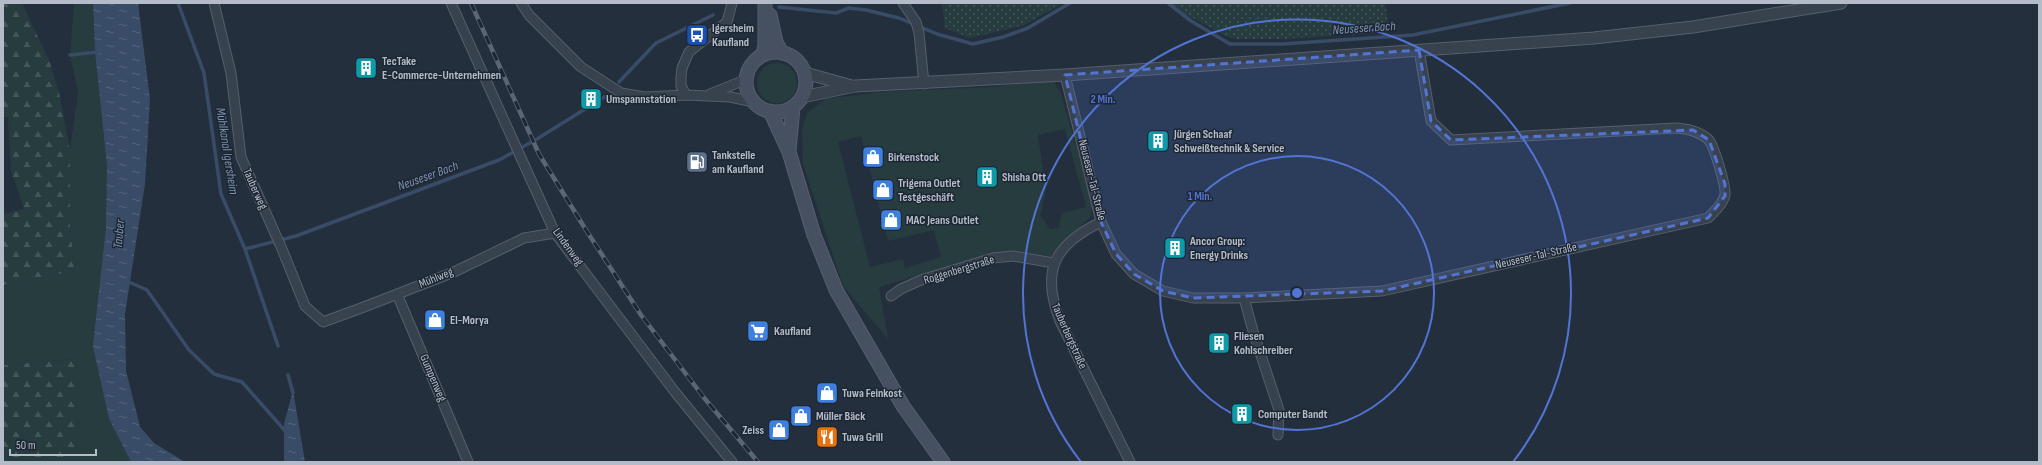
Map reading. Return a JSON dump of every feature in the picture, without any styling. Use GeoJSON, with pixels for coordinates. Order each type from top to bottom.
{"type":"FeatureCollection","features":[{"type":"Feature","properties":{"kind":"main road"},"geometry":{"type":"LineString","coordinates":[[766,3],[776,42],[782,53]]}},
{"type":"Feature","properties":{"kind":"main road"},"geometry":{"type":"LineString","coordinates":[[763,55],[765,45],[766,3]]}},
{"type":"Feature","properties":{"kind":"main road"},"geometry":{"type":"LineString","coordinates":[[776,52],[782,53],[797,60],[805,74],[806,82],[802,97],[793,107],[786,110],[770,111],[754,102],[747,87],[747,79],[752,65],[763,55],[776,52]]}},
{"type":"Feature","properties":{"kind":"main road"},"geometry":{"type":"LineString","coordinates":[[789,152],[793,107]]}},
{"type":"Feature","properties":{"kind":"main road"},"geometry":{"type":"LineString","coordinates":[[770,111],[789,152],[814,235],[836,290],[903,406],[943,462]]}},
{"type":"Feature","properties":{"kind":"street","name":"Tauberweg"},"geometry":{"type":"LineString","coordinates":[[214,3],[231,73],[241,157],[274,230],[305,306],[317,317]]}},
{"type":"Feature","properties":{"kind":"street","name":"Lindenweg"},"geometry":{"type":"LineString","coordinates":[[451,3],[555,233],[675,392],[732,462]]}},
{"type":"Feature","properties":{"kind":"street"},"geometry":{"type":"LineString","coordinates":[[521,3],[529,14],[581,67],[622,93],[644,96],[686,95],[730,97],[754,102]]}},
{"type":"Feature","properties":{"kind":"street"},"geometry":{"type":"LineString","coordinates":[[686,95],[681,86],[681,77],[682,68],[689,52],[726,22],[732,3]]}},
{"type":"Feature","properties":{"kind":"street"},"geometry":{"type":"LineString","coordinates":[[903,3],[916,22],[919,33],[924,84]]}},
{"type":"Feature","properties":{"kind":"street"},"geometry":{"type":"LineString","coordinates":[[802,97],[855,86],[924,84],[1065,75],[1594,38],[1685,28],[1841,3]]}},
{"type":"Feature","properties":{"kind":"street","name":"Neuseser-Tal-Straße"},"geometry":{"type":"LineString","coordinates":[[1065,75],[1101,222],[1116,254],[1134,274],[1163,291],[1193,298],[1244,298],[1382,291],[1708,218],[1718,208],[1724,196],[1724,184],[1709,140],[1693,130],[1676,128],[1451,140],[1431,121],[1419,50]]}},
{"type":"Feature","properties":{"kind":"street"},"geometry":{"type":"LineString","coordinates":[[805,74],[855,86]]}},
{"type":"Feature","properties":{"kind":"street"},"geometry":{"type":"LineString","coordinates":[[700,96],[719,92],[747,79]]}},
{"type":"Feature","properties":{"kind":"street","name":"Tauberbergstraße"},"geometry":{"type":"LineString","coordinates":[[1101,222],[1077,235],[1054,263],[1050,279],[1052,301],[1060,321],[1130,462]]}},
{"type":"Feature","properties":{"kind":"street","name":"Mühlweg"},"geometry":{"type":"LineString","coordinates":[[317,317],[323,322],[454,272],[524,238],[555,233]]}},
{"type":"Feature","properties":{"kind":"street","name":"Roggenbergstraße"},"geometry":{"type":"LineString","coordinates":[[891,296],[901,289],[921,280],[993,258],[1013,256],[1054,263]]}},
{"type":"Feature","properties":{"kind":"street","name":"Gumpenweg"},"geometry":{"type":"LineString","coordinates":[[397,294],[468,462]]}},
{"type":"Feature","properties":{"kind":"street"},"geometry":{"type":"LineString","coordinates":[[1244,298],[1253,331],[1279,410],[1278,435]]}},
{"type":"Feature","properties":{"kind":"highlighted area"},"geometry":{"type":"Polygon","coordinates":[[[1419,50],[1431,121],[1451,140],[1693,130],[1709,140],[1725,184],[1725,196],[1708,218],[1382,291],[1193,298],[1163,291],[1134,274],[1116,254],[1101,222],[1065,75],[1419,50]]]}},
{"type":"Feature","properties":{"kind":"green space"},"geometry":{"type":"Polygon","coordinates":[[[3,3],[22,3],[49,60],[59,92],[70,150],[70,228],[75,271],[3,285],[3,214],[24,209],[11,171],[8,117],[3,117],[3,3]]]}},
{"type":"Feature","properties":{"kind":"green space"},"geometry":{"type":"Polygon","coordinates":[[[74,3],[93,3],[95,52],[107,166],[109,419],[131,462],[75,462],[78,434],[75,359],[3,365],[3,285],[75,271],[70,228],[70,150],[78,92],[70,55],[74,3]]]}},
{"type":"Feature","properties":{"kind":"green space"},"geometry":{"type":"Polygon","coordinates":[[[942,3],[1063,3],[1024,25],[970,38],[945,28],[942,3]]]}},
{"type":"Feature","properties":{"kind":"green space"},"geometry":{"type":"Polygon","coordinates":[[[1165,3],[1385,3],[1390,32],[1284,39],[1236,39],[1226,36],[1165,3]]]}},
{"type":"Feature","properties":{"kind":"green space"},"geometry":{"type":"Polygon","coordinates":[[[781,63],[788,66],[794,72],[797,83],[796,91],[788,100],[781,103],[773,103],[766,100],[758,91],[757,79],[760,72],[769,64],[781,63]]]}},
{"type":"Feature","properties":{"kind":"green space"},"geometry":{"type":"Polygon","coordinates":[[[1035,82],[1054,82],[1061,94],[1092,201],[1091,216],[1051,256],[1018,253],[976,258],[879,287],[888,339],[843,286],[803,164],[802,128],[807,113],[825,99],[880,92],[992,87],[1035,82]],[[1065,129],[1038,135],[1046,191],[1040,215],[1050,229],[1059,228],[1062,213],[1086,207],[1065,129]],[[861,136],[838,142],[870,267],[903,259],[905,268],[941,257],[934,230],[888,241],[861,136]]]}},
{"type":"Feature","properties":{"kind":"green space"},"geometry":{"type":"Polygon","coordinates":[[[76,359],[78,434],[75,462],[3,462],[3,365],[76,359]]]}},
{"type":"Feature","properties":{"kind":"water","name":"Tauber"},"geometry":{"type":"Polygon","coordinates":[[[93,3],[138,3],[150,99],[145,184],[125,314],[126,371],[140,427],[154,443],[185,462],[131,462],[109,419],[93,346],[106,228],[107,166],[95,52],[93,3]]]}},
{"type":"Feature","properties":{"kind":"water"},"geometry":{"type":"Polygon","coordinates":[[[293,390],[305,462],[284,462],[284,424],[293,390]]]}},
{"type":"Feature","properties":{"kind":"waterway","name":"Mühlkanal Igersheim"},"geometry":{"type":"LineString","coordinates":[[178,3],[204,73],[221,194],[245,249],[278,346]]}},
{"type":"Feature","properties":{"kind":"waterway","name":"Neuseser Bach"},"geometry":{"type":"LineString","coordinates":[[779,7],[836,13],[849,8],[866,10],[899,18],[937,34],[973,44],[1003,37],[1028,28],[1070,3]]}},
{"type":"Feature","properties":{"kind":"waterway","name":"Neuseser Bach"},"geometry":{"type":"LineString","coordinates":[[1168,3],[1191,21],[1230,44],[1283,44],[1413,35],[1570,3]]}},
{"type":"Feature","properties":{"kind":"waterway","name":"Neuseser Bach"},"geometry":{"type":"LineString","coordinates":[[619,82],[656,43],[713,15]]}},
{"type":"Feature","properties":{"kind":"waterway"},"geometry":{"type":"LineString","coordinates":[[70,55],[98,52]]}},
{"type":"Feature","properties":{"kind":"waterway","name":"Neuseser Bach"},"geometry":{"type":"LineString","coordinates":[[245,249],[296,236],[499,160],[537,139],[606,96]]}},
{"type":"Feature","properties":{"kind":"waterway"},"geometry":{"type":"LineString","coordinates":[[127,281],[147,290],[189,350],[214,374],[242,382],[287,433]]}},
{"type":"Feature","properties":{"kind":"waterway","name":"Mühlkanal Igersheim"},"geometry":{"type":"LineString","coordinates":[[288,375],[293,393]]}},
{"type":"Feature","properties":{"kind":"railway"},"geometry":{"type":"LineString","coordinates":[[471,3],[539,154],[586,230],[641,315],[705,399],[758,462]]}},
{"type":"Feature","properties":{"kind":"place","name":"Igersheim Kaufland"},"geometry":{"type":"Point","coordinates":[697,35]}},
{"type":"Feature","properties":{"kind":"place","name":"TecTake E-Commerce-Unternehmen"},"geometry":{"type":"Point","coordinates":[366,68]}},
{"type":"Feature","properties":{"kind":"place","name":"Umspannstation"},"geometry":{"type":"Point","coordinates":[591,99]}},
{"type":"Feature","properties":{"kind":"place","name":"Jürgen Schaaf Schweißtechnik & Service"},"geometry":{"type":"Point","coordinates":[1158,141]}},
{"type":"Feature","properties":{"kind":"place","name":"Birkenstock"},"geometry":{"type":"Point","coordinates":[873,157]}},
{"type":"Feature","properties":{"kind":"place","name":"Tankstelle am Kaufland"},"geometry":{"type":"Point","coordinates":[697,162]}},
{"type":"Feature","properties":{"kind":"place","name":"Shisha Ott"},"geometry":{"type":"Point","coordinates":[987,177]}},
{"type":"Feature","properties":{"kind":"place","name":"Trigema Outlet Testgeschäft"},"geometry":{"type":"Point","coordinates":[883,190]}},
{"type":"Feature","properties":{"kind":"place","name":"MAC Jeans Outlet"},"geometry":{"type":"Point","coordinates":[891,220]}},
{"type":"Feature","properties":{"kind":"place","name":"Ancor Group: Energy Drinks"},"geometry":{"type":"Point","coordinates":[1175,248]}},
{"type":"Feature","properties":{"kind":"place","name":"El-Morya"},"geometry":{"type":"Point","coordinates":[435,320]}},
{"type":"Feature","properties":{"kind":"place","name":"Kaufland"},"geometry":{"type":"Point","coordinates":[758,331]}},
{"type":"Feature","properties":{"kind":"place","name":"Fliesen Kohlschreiber"},"geometry":{"type":"Point","coordinates":[1219,343]}},
{"type":"Feature","properties":{"kind":"place","name":"Tuwa Feinkost"},"geometry":{"type":"Point","coordinates":[827,393]}},
{"type":"Feature","properties":{"kind":"place","name":"Computer Bandt"},"geometry":{"type":"Point","coordinates":[1242,414]}},
{"type":"Feature","properties":{"kind":"place","name":"Müller Bäck"},"geometry":{"type":"Point","coordinates":[801,416]}},
{"type":"Feature","properties":{"kind":"place","name":"Zeiss"},"geometry":{"type":"Point","coordinates":[779,430]}},
{"type":"Feature","properties":{"kind":"place","name":"Tuwa Grill"},"geometry":{"type":"Point","coordinates":[827,437]}}]}
